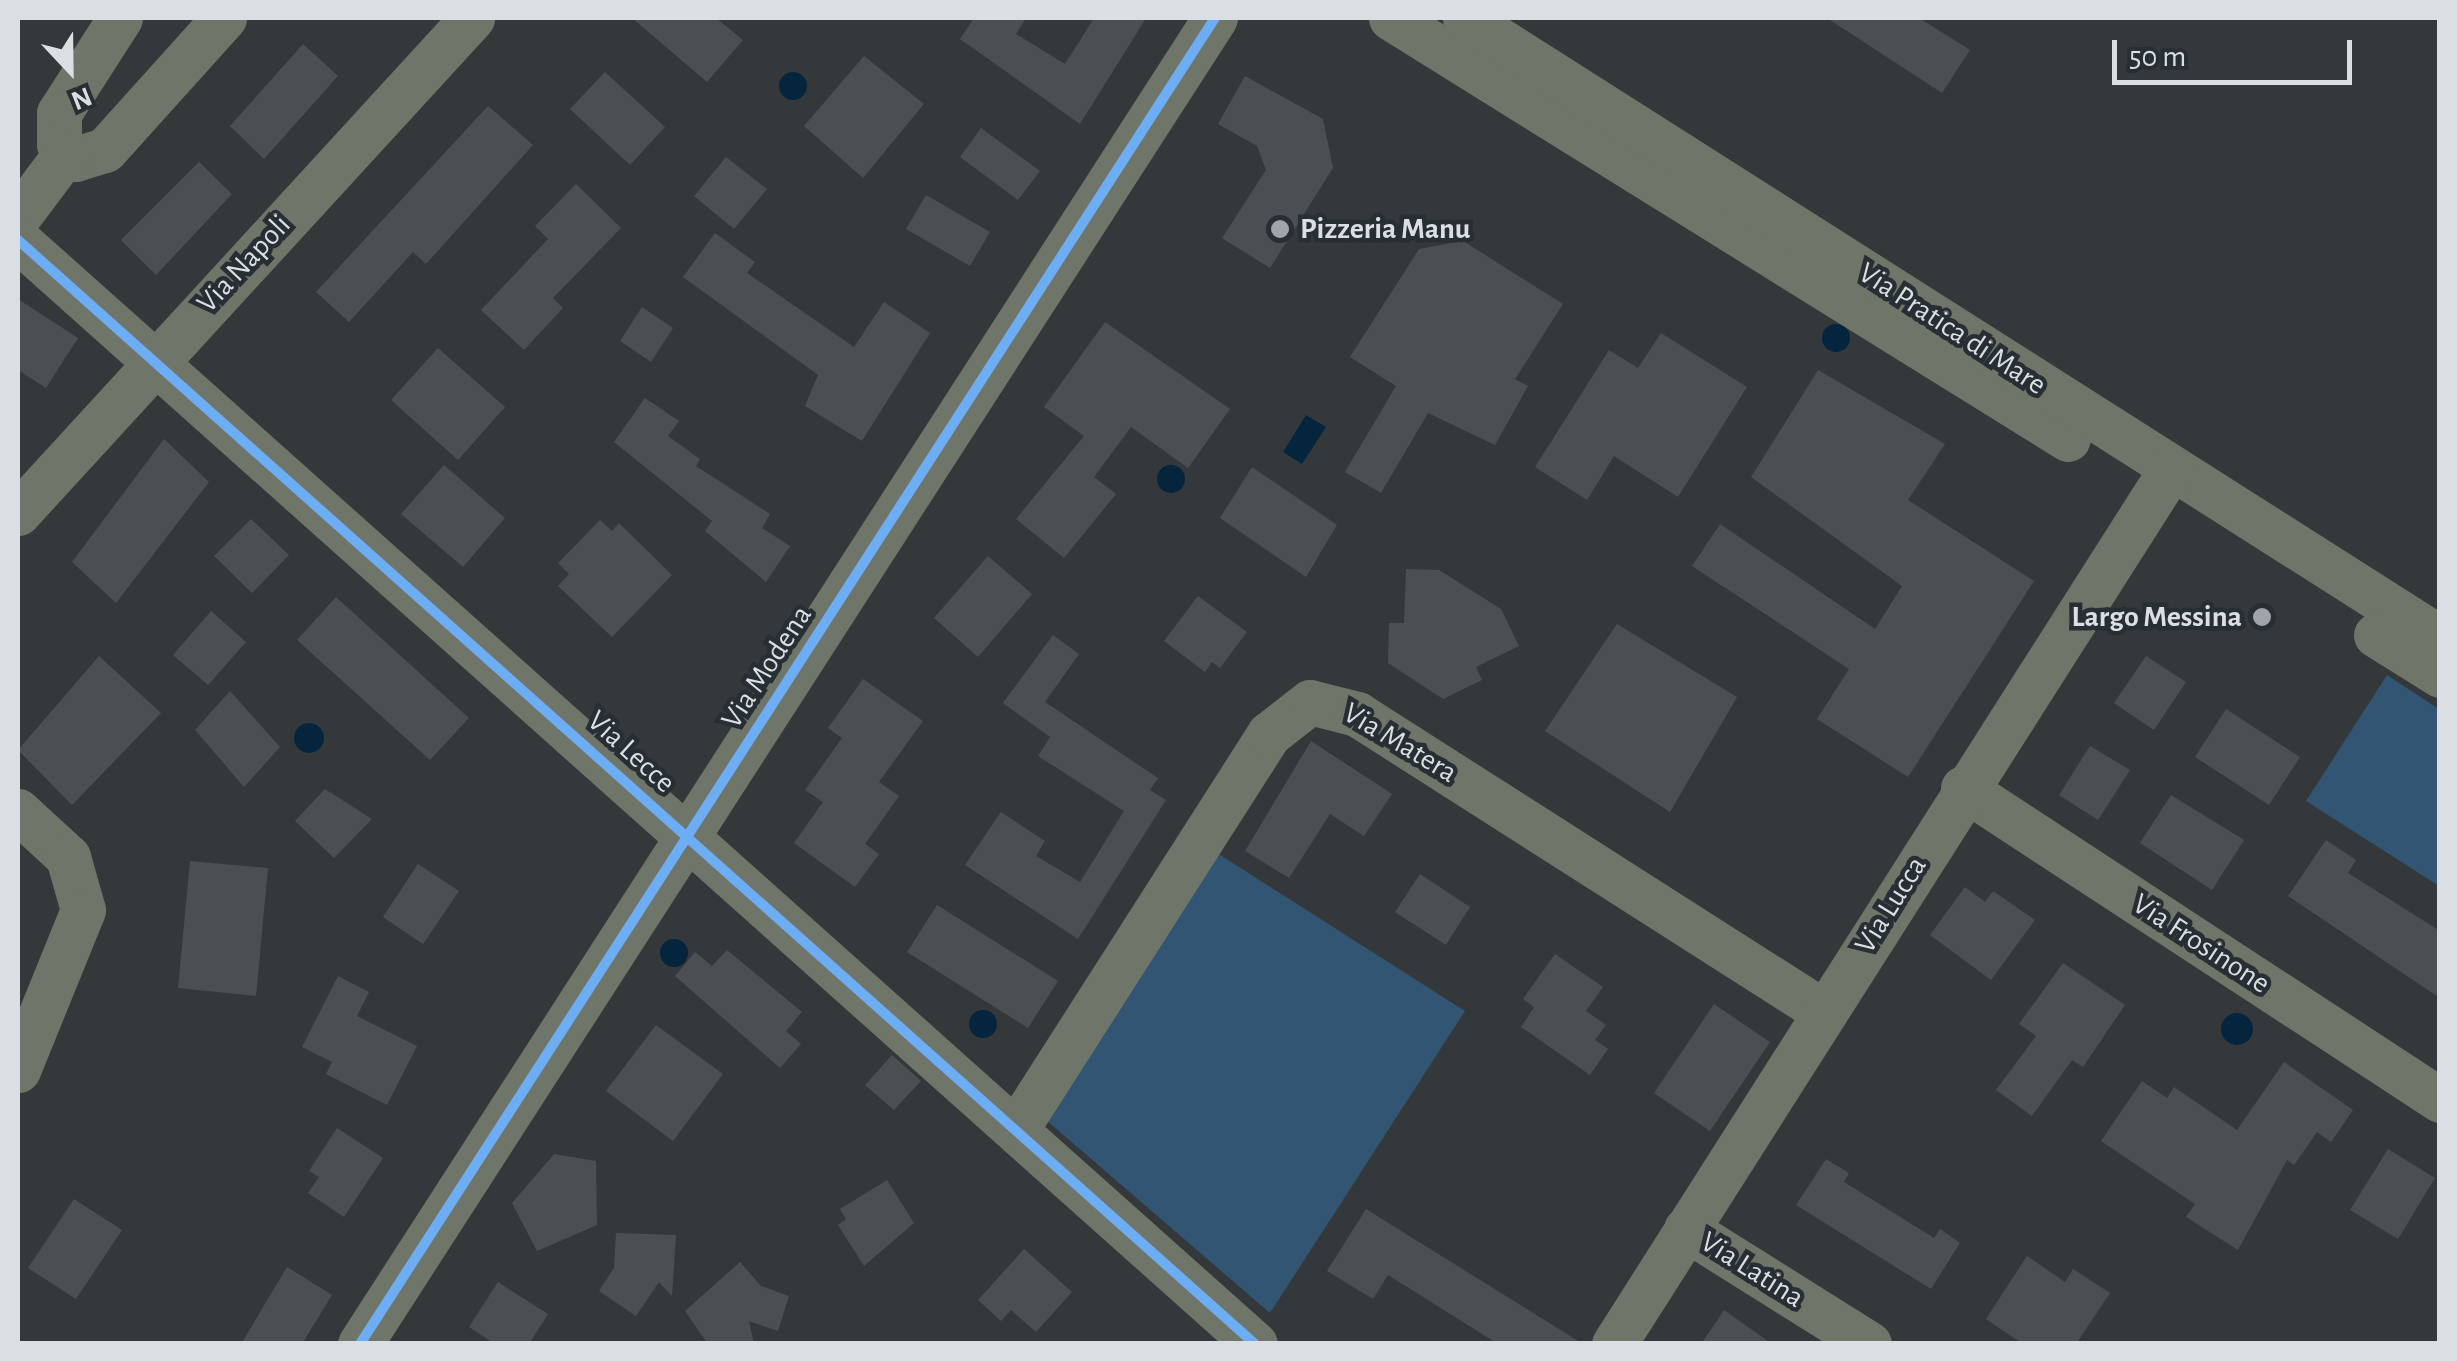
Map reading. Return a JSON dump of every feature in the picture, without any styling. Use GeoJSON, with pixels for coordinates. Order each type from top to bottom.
{"type":"FeatureCollection","features":[{"type":"Feature","properties":{"kind":"street"},"geometry":{"type":"LineString","coordinates":[[18,217],[66,153],[59,113],[120,18]]}},
{"type":"Feature","properties":{"kind":"street"},"geometry":{"type":"LineString","coordinates":[[66,153],[85,160],[104,150],[224,18]]}},
{"type":"Feature","properties":{"kind":"street","name":"Via Napoli"},"geometry":{"type":"LineString","coordinates":[[18,513],[472,18]]}},
{"type":"Feature","properties":{"kind":"street","name":"Via Modena"},"geometry":{"type":"LineString","coordinates":[[360,1344],[1215,18]]}},
{"type":"Feature","properties":{"kind":"street"},"geometry":{"type":"LineString","coordinates":[[1390,18],[2162,481]]}},
{"type":"Feature","properties":{"kind":"street","name":"Via Pratica di Mare"},"geometry":{"type":"LineString","coordinates":[[1465,18],[2162,481],[2440,638]]}},
{"type":"Feature","properties":{"kind":"street","name":"Via Lecce"},"geometry":{"type":"LineString","coordinates":[[18,240],[1254,1344]]}},
{"type":"Feature","properties":{"kind":"street","name":"Via Lucca"},"geometry":{"type":"LineString","coordinates":[[1614,1344],[1963,788],[2162,481]]}},
{"type":"Feature","properties":{"kind":"street"},"geometry":{"type":"LineString","coordinates":[[2370,631],[2440,675]]}},
{"type":"Feature","properties":{"kind":"street","name":"Via Matera"},"geometry":{"type":"LineString","coordinates":[[1016,1128],[1269,734],[1310,702],[1358,714],[1824,1012]]}},
{"type":"Feature","properties":{"kind":"street","name":"Via Frosinone"},"geometry":{"type":"LineString","coordinates":[[1963,788],[2440,1100]]}},
{"type":"Feature","properties":{"kind":"street"},"geometry":{"type":"LineString","coordinates":[[18,811],[68,857],[83,910],[18,1070]]}},
{"type":"Feature","properties":{"kind":"street","name":"Via Latina"},"geometry":{"type":"LineString","coordinates":[[1686,1229],[1869,1344]]}},
{"type":"Feature","properties":{"kind":"shaded area"},"geometry":{"type":"Polygon","coordinates":[[[793,72],[803,76],[807,86],[803,96],[793,100],[783,96],[779,86],[783,76],[793,72]]]}},
{"type":"Feature","properties":{"kind":"shaded area"},"geometry":{"type":"Polygon","coordinates":[[[1836,324],[1846,328],[1850,338],[1846,348],[1836,352],[1826,348],[1822,338],[1826,328],[1836,324]]]}},
{"type":"Feature","properties":{"kind":"shaded area"},"geometry":{"type":"Polygon","coordinates":[[[1306,415],[1326,427],[1302,464],[1283,452],[1306,415]]]}},
{"type":"Feature","properties":{"kind":"shaded area"},"geometry":{"type":"Polygon","coordinates":[[[1171,465],[1181,469],[1185,479],[1181,489],[1171,493],[1161,489],[1157,479],[1161,469],[1171,465]]]}},
{"type":"Feature","properties":{"kind":"shaded area"},"geometry":{"type":"Polygon","coordinates":[[[2387,675],[2439,709],[2439,886],[2306,801],[2387,675]]]}},
{"type":"Feature","properties":{"kind":"shaded area"},"geometry":{"type":"Polygon","coordinates":[[[309,723],[320,727],[324,738],[320,749],[309,753],[298,749],[294,738],[298,727],[309,723]]]}},
{"type":"Feature","properties":{"kind":"shaded area"},"geometry":{"type":"Polygon","coordinates":[[[1217,853],[1465,1011],[1270,1313],[1046,1120],[1217,853]]]}},
{"type":"Feature","properties":{"kind":"shaded area"},"geometry":{"type":"Polygon","coordinates":[[[674,939],[684,943],[688,953],[684,963],[674,967],[664,963],[660,953],[664,943],[674,939]]]}},
{"type":"Feature","properties":{"kind":"shaded area"},"geometry":{"type":"Polygon","coordinates":[[[983,1010],[993,1014],[997,1024],[993,1034],[983,1038],[973,1034],[969,1024],[973,1014],[983,1010]]]}},
{"type":"Feature","properties":{"kind":"shaded area"},"geometry":{"type":"Polygon","coordinates":[[[2237,1013],[2248,1018],[2253,1029],[2248,1040],[2237,1045],[2226,1040],[2221,1029],[2226,1018],[2237,1013]]]}},
{"type":"Feature","properties":{"kind":"building"},"geometry":{"type":"Polygon","coordinates":[[[632,18],[716,18],[743,40],[707,82],[632,18]]]}},
{"type":"Feature","properties":{"kind":"building"},"geometry":{"type":"Polygon","coordinates":[[[974,18],[1026,18],[1016,34],[1065,64],[1094,18],[1146,18],[1080,124],[960,39],[974,18]]]}},
{"type":"Feature","properties":{"kind":"building"},"geometry":{"type":"Polygon","coordinates":[[[1827,18],[1919,18],[1970,50],[1942,93],[1827,18]]]}},
{"type":"Feature","properties":{"kind":"building"},"geometry":{"type":"Polygon","coordinates":[[[303,44],[338,76],[264,159],[230,126],[303,44]]]}},
{"type":"Feature","properties":{"kind":"building"},"geometry":{"type":"Polygon","coordinates":[[[864,56],[924,104],[863,178],[804,126],[864,56]]]}},
{"type":"Feature","properties":{"kind":"building"},"geometry":{"type":"Polygon","coordinates":[[[605,72],[665,127],[630,165],[570,109],[605,72]]]}},
{"type":"Feature","properties":{"kind":"building"},"geometry":{"type":"Polygon","coordinates":[[[1245,76],[1323,119],[1333,168],[1270,268],[1222,238],[1266,170],[1257,146],[1218,124],[1245,76]]]}},
{"type":"Feature","properties":{"kind":"building"},"geometry":{"type":"Polygon","coordinates":[[[488,106],[533,145],[426,264],[413,252],[349,322],[316,292],[488,106]]]}},
{"type":"Feature","properties":{"kind":"building"},"geometry":{"type":"Polygon","coordinates":[[[981,128],[1040,171],[1018,200],[960,157],[981,128]]]}},
{"type":"Feature","properties":{"kind":"building"},"geometry":{"type":"Polygon","coordinates":[[[726,157],[767,189],[734,229],[694,196],[726,157]]]}},
{"type":"Feature","properties":{"kind":"building"},"geometry":{"type":"Polygon","coordinates":[[[199,162],[232,194],[156,275],[121,240],[199,162]]]}},
{"type":"Feature","properties":{"kind":"building"},"geometry":{"type":"Polygon","coordinates":[[[576,184],[621,228],[553,298],[563,308],[524,350],[481,310],[548,239],[535,226],[576,184]]]}},
{"type":"Feature","properties":{"kind":"building"},"geometry":{"type":"Polygon","coordinates":[[[926,195],[990,232],[970,266],[906,229],[926,195]]]}},
{"type":"Feature","properties":{"kind":"building"},"geometry":{"type":"Polygon","coordinates":[[[715,233],[755,262],[747,273],[854,347],[884,302],[930,333],[862,441],[805,406],[818,375],[683,277],[715,233]]]}},
{"type":"Feature","properties":{"kind":"building"},"geometry":{"type":"Polygon","coordinates":[[[1463,241],[1563,304],[1515,379],[1528,386],[1495,445],[1428,413],[1381,493],[1345,472],[1396,386],[1350,357],[1419,249],[1463,241]]]}},
{"type":"Feature","properties":{"kind":"building"},"geometry":{"type":"Polygon","coordinates":[[[18,299],[78,338],[46,388],[18,370],[18,299]]]}},
{"type":"Feature","properties":{"kind":"building"},"geometry":{"type":"Polygon","coordinates":[[[642,307],[673,328],[651,362],[620,341],[642,307]]]}},
{"type":"Feature","properties":{"kind":"building"},"geometry":{"type":"Polygon","coordinates":[[[1105,322],[1230,409],[1188,468],[1131,427],[1094,477],[1116,494],[1064,558],[1016,519],[1084,436],[1044,407],[1105,322]]]}},
{"type":"Feature","properties":{"kind":"building"},"geometry":{"type":"Polygon","coordinates":[[[1661,333],[1747,387],[1678,497],[1614,456],[1587,500],[1535,467],[1609,350],[1638,368],[1661,333]]]}},
{"type":"Feature","properties":{"kind":"building"},"geometry":{"type":"Polygon","coordinates":[[[438,348],[505,407],[458,460],[391,400],[438,348]]]}},
{"type":"Feature","properties":{"kind":"building"},"geometry":{"type":"Polygon","coordinates":[[[1818,370],[1945,444],[1908,500],[2034,581],[1908,777],[1817,719],[1849,669],[1692,566],[1720,524],[1875,629],[1902,586],[1751,477],[1818,370]]]}},
{"type":"Feature","properties":{"kind":"building"},"geometry":{"type":"Polygon","coordinates":[[[645,398],[679,421],[668,436],[700,459],[696,466],[770,514],[762,528],[790,546],[766,582],[705,531],[712,521],[614,442],[645,398]]]}},
{"type":"Feature","properties":{"kind":"building"},"geometry":{"type":"Polygon","coordinates":[[[164,439],[209,482],[116,603],[72,562],[164,439]]]}},
{"type":"Feature","properties":{"kind":"building"},"geometry":{"type":"Polygon","coordinates":[[[444,465],[505,518],[463,567],[401,514],[444,465]]]}},
{"type":"Feature","properties":{"kind":"building"},"geometry":{"type":"Polygon","coordinates":[[[1252,467],[1337,525],[1306,577],[1220,518],[1252,467]]]}},
{"type":"Feature","properties":{"kind":"building"},"geometry":{"type":"Polygon","coordinates":[[[251,519],[289,555],[252,593],[214,556],[251,519]]]}},
{"type":"Feature","properties":{"kind":"building"},"geometry":{"type":"Polygon","coordinates":[[[600,520],[612,531],[619,523],[672,575],[612,637],[558,586],[569,574],[558,563],[600,520]]]}},
{"type":"Feature","properties":{"kind":"building"},"geometry":{"type":"Polygon","coordinates":[[[988,556],[1032,594],[978,657],[934,618],[988,556]]]}},
{"type":"Feature","properties":{"kind":"building"},"geometry":{"type":"Polygon","coordinates":[[[1406,569],[1439,570],[1501,609],[1519,646],[1476,667],[1482,680],[1443,699],[1388,663],[1389,623],[1404,623],[1406,569]]]}},
{"type":"Feature","properties":{"kind":"building"},"geometry":{"type":"Polygon","coordinates":[[[1198,596],[1247,632],[1220,668],[1212,662],[1205,672],[1164,641],[1198,596]]]}},
{"type":"Feature","properties":{"kind":"building"},"geometry":{"type":"Polygon","coordinates":[[[336,597],[469,718],[430,760],[297,640],[336,597]]]}},
{"type":"Feature","properties":{"kind":"building"},"geometry":{"type":"Polygon","coordinates":[[[211,611],[246,642],[208,685],[173,655],[211,611]]]}},
{"type":"Feature","properties":{"kind":"building"},"geometry":{"type":"Polygon","coordinates":[[[1617,624],[1737,697],[1670,812],[1545,731],[1617,624]]]}},
{"type":"Feature","properties":{"kind":"building"},"geometry":{"type":"Polygon","coordinates":[[[1053,635],[1079,654],[1045,702],[1158,778],[1150,790],[1166,800],[1078,939],[965,865],[1001,812],[1045,841],[1036,856],[1080,882],[1124,811],[1038,756],[1050,737],[1003,703],[1053,635]]]}},
{"type":"Feature","properties":{"kind":"building"},"geometry":{"type":"Polygon","coordinates":[[[99,656],[161,713],[72,805],[18,750],[99,656]]]}},
{"type":"Feature","properties":{"kind":"building"},"geometry":{"type":"Polygon","coordinates":[[[2146,656],[2186,682],[2154,730],[2114,703],[2146,656]]]}},
{"type":"Feature","properties":{"kind":"building"},"geometry":{"type":"Polygon","coordinates":[[[863,679],[923,721],[879,782],[899,796],[865,844],[879,854],[855,887],[794,843],[823,802],[805,790],[842,738],[828,728],[863,679]]]}},
{"type":"Feature","properties":{"kind":"building"},"geometry":{"type":"Polygon","coordinates":[[[230,691],[280,747],[244,787],[195,730],[230,691]]]}},
{"type":"Feature","properties":{"kind":"building"},"geometry":{"type":"Polygon","coordinates":[[[2226,709],[2300,757],[2269,805],[2195,757],[2226,709]]]}},
{"type":"Feature","properties":{"kind":"building"},"geometry":{"type":"Polygon","coordinates":[[[1311,741],[1392,794],[1364,836],[1330,814],[1289,878],[1245,851],[1311,741]]]}},
{"type":"Feature","properties":{"kind":"building"},"geometry":{"type":"Polygon","coordinates":[[[2090,746],[2130,770],[2098,820],[2059,795],[2090,746]]]}},
{"type":"Feature","properties":{"kind":"building"},"geometry":{"type":"Polygon","coordinates":[[[325,789],[372,819],[334,858],[295,821],[325,789]]]}},
{"type":"Feature","properties":{"kind":"building"},"geometry":{"type":"Polygon","coordinates":[[[2171,795],[2244,840],[2212,890],[2140,843],[2171,795]]]}},
{"type":"Feature","properties":{"kind":"building"},"geometry":{"type":"Polygon","coordinates":[[[2326,840],[2356,860],[2348,873],[2440,931],[2440,998],[2288,896],[2326,840]]]}},
{"type":"Feature","properties":{"kind":"building"},"geometry":{"type":"Polygon","coordinates":[[[190,861],[268,868],[256,996],[178,988],[190,861]]]}},
{"type":"Feature","properties":{"kind":"building"},"geometry":{"type":"Polygon","coordinates":[[[418,864],[459,891],[423,944],[383,917],[418,864]]]}},
{"type":"Feature","properties":{"kind":"building"},"geometry":{"type":"Polygon","coordinates":[[[1420,874],[1470,907],[1446,945],[1395,912],[1420,874]]]}},
{"type":"Feature","properties":{"kind":"building"},"geometry":{"type":"Polygon","coordinates":[[[1965,887],[1985,902],[1993,891],[2035,920],[1991,980],[1930,935],[1965,887]]]}},
{"type":"Feature","properties":{"kind":"building"},"geometry":{"type":"Polygon","coordinates":[[[937,905],[1058,981],[1028,1028],[907,952],[937,905]]]}},
{"type":"Feature","properties":{"kind":"building"},"geometry":{"type":"Polygon","coordinates":[[[727,950],[802,1012],[786,1031],[801,1044],[780,1068],[675,976],[695,952],[712,966],[727,950]]]}},
{"type":"Feature","properties":{"kind":"building"},"geometry":{"type":"Polygon","coordinates":[[[1555,954],[1603,987],[1586,1011],[1606,1025],[1595,1040],[1608,1049],[1590,1075],[1521,1027],[1534,1007],[1523,999],[1555,954]]]}},
{"type":"Feature","properties":{"kind":"building"},"geometry":{"type":"Polygon","coordinates":[[[2063,963],[2125,1005],[2083,1067],[2072,1060],[2032,1116],[1996,1090],[2036,1036],[2019,1024],[2063,963]]]}},
{"type":"Feature","properties":{"kind":"building"},"geometry":{"type":"Polygon","coordinates":[[[338,976],[369,992],[357,1016],[417,1046],[387,1105],[326,1074],[332,1062],[302,1047],[338,976]]]}},
{"type":"Feature","properties":{"kind":"building"},"geometry":{"type":"Polygon","coordinates":[[[1714,1004],[1770,1042],[1710,1131],[1654,1093],[1714,1004]]]}},
{"type":"Feature","properties":{"kind":"building"},"geometry":{"type":"Polygon","coordinates":[[[656,1025],[723,1074],[673,1141],[606,1091],[656,1025]]]}},
{"type":"Feature","properties":{"kind":"building"},"geometry":{"type":"Polygon","coordinates":[[[892,1055],[921,1081],[894,1110],[865,1085],[892,1055]]]}},
{"type":"Feature","properties":{"kind":"building"},"geometry":{"type":"Polygon","coordinates":[[[2284,1062],[2353,1110],[2331,1142],[2317,1132],[2294,1165],[2287,1160],[2238,1250],[2186,1217],[2195,1204],[2101,1141],[2142,1081],[2167,1098],[2174,1087],[2237,1130],[2284,1062]]]}},
{"type":"Feature","properties":{"kind":"building"},"geometry":{"type":"Polygon","coordinates":[[[337,1128],[383,1158],[344,1217],[308,1193],[319,1177],[309,1171],[337,1128]]]}},
{"type":"Feature","properties":{"kind":"building"},"geometry":{"type":"Polygon","coordinates":[[[2388,1149],[2435,1178],[2398,1239],[2350,1210],[2388,1149]]]}},
{"type":"Feature","properties":{"kind":"building"},"geometry":{"type":"Polygon","coordinates":[[[554,1154],[596,1161],[597,1225],[537,1251],[512,1203],[554,1154]]]}},
{"type":"Feature","properties":{"kind":"building"},"geometry":{"type":"Polygon","coordinates":[[[1826,1159],[1849,1173],[1844,1182],[1934,1238],[1940,1229],[1960,1243],[1931,1289],[1796,1205],[1826,1159]]]}},
{"type":"Feature","properties":{"kind":"building"},"geometry":{"type":"Polygon","coordinates":[[[887,1180],[914,1223],[864,1266],[838,1225],[846,1219],[840,1209],[887,1180]]]}},
{"type":"Feature","properties":{"kind":"building"},"geometry":{"type":"Polygon","coordinates":[[[74,1199],[122,1230],[76,1299],[28,1268],[74,1199]]]}},
{"type":"Feature","properties":{"kind":"building"},"geometry":{"type":"Polygon","coordinates":[[[1366,1209],[1583,1344],[1498,1344],[1388,1275],[1373,1299],[1327,1271],[1366,1209]]]}},
{"type":"Feature","properties":{"kind":"building"},"geometry":{"type":"Polygon","coordinates":[[[616,1233],[676,1235],[672,1296],[659,1282],[636,1316],[599,1291],[614,1268],[616,1233]]]}},
{"type":"Feature","properties":{"kind":"building"},"geometry":{"type":"Polygon","coordinates":[[[1024,1249],[1072,1292],[1036,1332],[1011,1310],[1001,1321],[978,1300],[1024,1249]]]}},
{"type":"Feature","properties":{"kind":"building"},"geometry":{"type":"Polygon","coordinates":[[[2027,1256],[2065,1282],[2073,1269],[2110,1293],[2076,1344],[2023,1344],[1986,1319],[2027,1256]]]}},
{"type":"Feature","properties":{"kind":"building"},"geometry":{"type":"Polygon","coordinates":[[[740,1262],[761,1286],[789,1296],[778,1331],[749,1321],[754,1344],[708,1344],[685,1311],[740,1262]]]}},
{"type":"Feature","properties":{"kind":"building"},"geometry":{"type":"Polygon","coordinates":[[[287,1267],[332,1295],[302,1344],[241,1344],[287,1267]]]}},
{"type":"Feature","properties":{"kind":"building"},"geometry":{"type":"Polygon","coordinates":[[[498,1282],[548,1314],[529,1344],[495,1344],[469,1327],[498,1282]]]}},
{"type":"Feature","properties":{"kind":"building"},"geometry":{"type":"Polygon","coordinates":[[[1724,1310],[1772,1344],[1701,1344],[1724,1310]]]}},
{"type":"Feature","properties":{"kind":"cycle path"},"geometry":{"type":"LineString","coordinates":[[360,1344],[1215,18]]}},
{"type":"Feature","properties":{"kind":"cycle path"},"geometry":{"type":"LineString","coordinates":[[18,240],[1255,1344]]}},
{"type":"Feature","properties":{"kind":"place","name":"Pizzeria Manu"},"geometry":{"type":"Point","coordinates":[1280,229]}},
{"type":"Feature","properties":{"kind":"place","name":"Largo Messina"},"geometry":{"type":"Point","coordinates":[2262,617]}}]}
